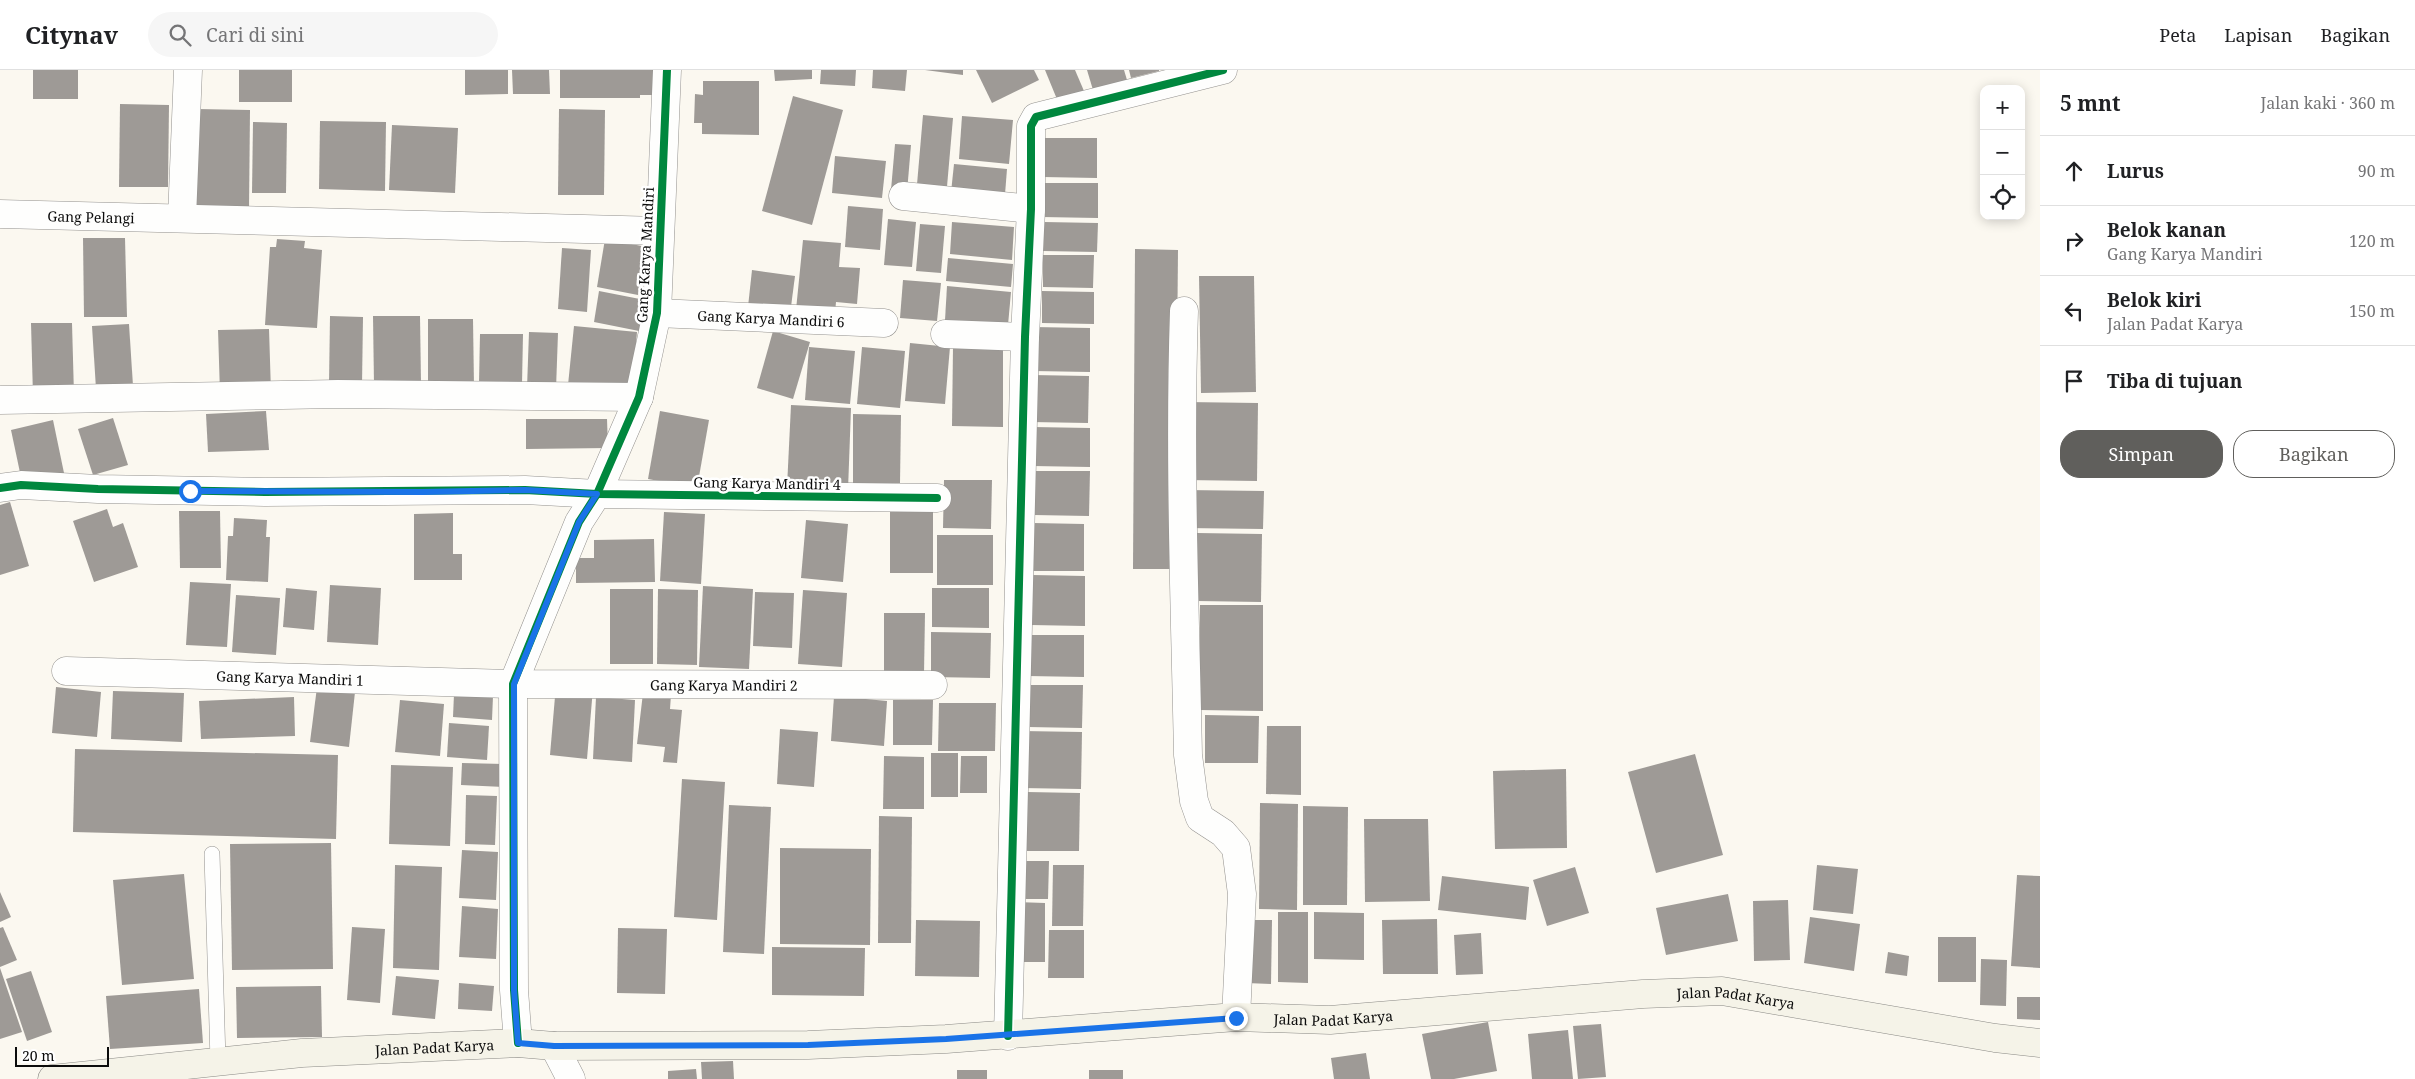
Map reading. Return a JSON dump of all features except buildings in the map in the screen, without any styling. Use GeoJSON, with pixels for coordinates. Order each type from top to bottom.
{"type":"FeatureCollection","features":[{"type":"Feature","properties":{"kind":"main road","name":"Jalan Padat Karya"},"geometry":{"type":"LineString","coordinates":[[66,1079],[302,1053],[518,1043],[554,1046],[808,1045],[1008,1036],[1236,1018],[1330,1020],[1643,994],[1722,991],[2040,1044]]}},
{"type":"Feature","properties":{"kind":"street"},"geometry":{"type":"LineString","coordinates":[[182,218],[188,70]]}},
{"type":"Feature","properties":{"kind":"street","name":"Gang Karya Mandiri"},"geometry":{"type":"LineString","coordinates":[[518,1043],[514,990],[514,684],[579,522],[597,494],[639,397],[657,313],[667,70]]}},
{"type":"Feature","properties":{"kind":"street"},"geometry":{"type":"LineString","coordinates":[[1008,1036],[1031,209],[1031,126],[1036,117],[1223,70]]}},
{"type":"Feature","properties":{"kind":"street"},"geometry":{"type":"LineString","coordinates":[[903,196],[1031,209]]}},
{"type":"Feature","properties":{"kind":"street","name":"Gang Pelangi"},"geometry":{"type":"LineString","coordinates":[[0,214],[660,231]]}},
{"type":"Feature","properties":{"kind":"street"},"geometry":{"type":"LineString","coordinates":[[1184,311],[1182,466],[1188,756],[1194,801],[1200,818],[1223,833],[1236,848],[1242,894],[1236,1018]]}},
{"type":"Feature","properties":{"kind":"street","name":"Gang Karya Mandiri 6"},"geometry":{"type":"LineString","coordinates":[[657,313],[884,323]]}},
{"type":"Feature","properties":{"kind":"street"},"geometry":{"type":"LineString","coordinates":[[945,334],[1026,337]]}},
{"type":"Feature","properties":{"kind":"street"},"geometry":{"type":"LineString","coordinates":[[0,400],[338,394],[639,397]]}},
{"type":"Feature","properties":{"kind":"street","name":"Gang Karya Mandiri 4"},"geometry":{"type":"LineString","coordinates":[[0,488],[21,486],[98,490],[265,492],[525,490],[597,494],[937,498]]}},
{"type":"Feature","properties":{"kind":"street","name":"Gang Karya Mandiri 1"},"geometry":{"type":"LineString","coordinates":[[66,671],[514,684]]}},
{"type":"Feature","properties":{"kind":"street","name":"Gang Karya Mandiri 2"},"geometry":{"type":"LineString","coordinates":[[514,684],[933,685]]}},
{"type":"Feature","properties":{"kind":"street"},"geometry":{"type":"LineString","coordinates":[[554,1046],[571,1079]]}},
{"type":"Feature","properties":{"kind":"lane"},"geometry":{"type":"LineString","coordinates":[[212,854],[218,1061]]}},
{"type":"Feature","properties":{"kind":"cycle path"},"geometry":{"type":"LineString","coordinates":[[518,1043],[514,990],[513,684],[579,522],[597,494],[639,397],[657,313],[667,70]]}},
{"type":"Feature","properties":{"kind":"cycle path"},"geometry":{"type":"LineString","coordinates":[[1008,1036],[1025,337],[1031,209],[1031,126],[1036,117],[1223,70]]}},
{"type":"Feature","properties":{"kind":"cycle path"},"geometry":{"type":"LineString","coordinates":[[0,488],[21,485],[98,489],[265,492],[525,490],[597,494],[937,498]]}},
{"type":"Feature","properties":{"kind":"route"},"geometry":{"type":"LineString","coordinates":[[190,491],[422,492],[525,490],[597,494],[579,522],[514,684],[514,990],[518,1043],[554,1046],[808,1045],[1008,1036],[1236,1018]]}}]}
